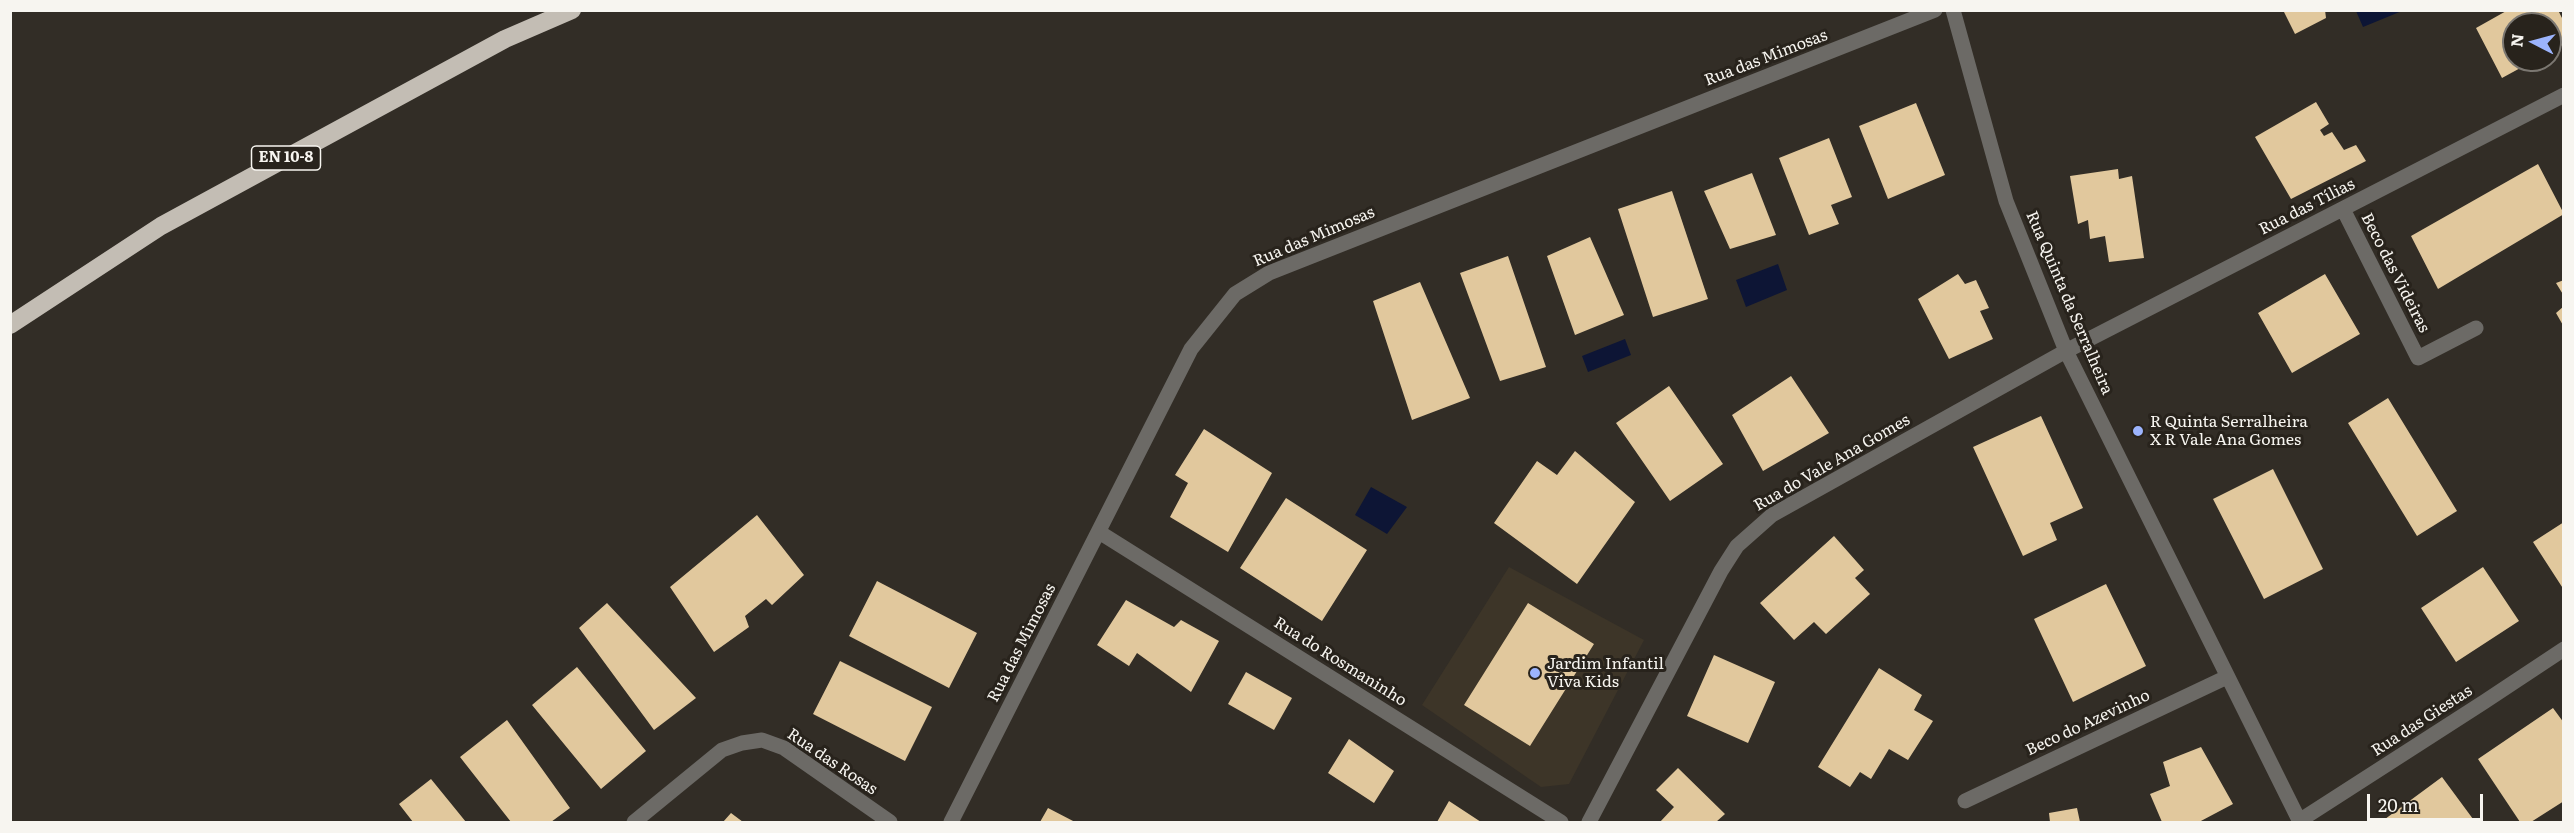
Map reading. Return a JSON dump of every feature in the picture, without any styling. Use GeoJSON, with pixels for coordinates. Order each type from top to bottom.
{"type":"FeatureCollection","features":[{"type":"Feature","properties":{"kind":"highway","name":"EN 10-8"},"geometry":{"type":"LineString","coordinates":[[10,325],[161,226],[505,39],[572,10]]}},
{"type":"Feature","properties":{"kind":"street","name":"Rua das Mimosas"},"geometry":{"type":"LineString","coordinates":[[951,822],[1191,349],[1235,294],[1280,268],[1935,10]]}},
{"type":"Feature","properties":{"kind":"street","name":"Rua Quinta da Serralheira"},"geometry":{"type":"LineString","coordinates":[[1953,10],[2006,201],[2066,351],[2299,822]]}},
{"type":"Feature","properties":{"kind":"street","name":"Rua das Tílias"},"geometry":{"type":"LineString","coordinates":[[2066,351],[2564,95]]}},
{"type":"Feature","properties":{"kind":"street","name":"Beco das Videiras"},"geometry":{"type":"LineString","coordinates":[[2343,209],[2418,358],[2476,328]]}},
{"type":"Feature","properties":{"kind":"street","name":"Rua do Vale Ana Gomes"},"geometry":{"type":"LineString","coordinates":[[1589,822],[1721,571],[1737,546],[1772,515],[2066,351]]}},
{"type":"Feature","properties":{"kind":"street","name":"Rua do Rosmaninho"},"geometry":{"type":"LineString","coordinates":[[1099,532],[1561,822]]}},
{"type":"Feature","properties":{"kind":"street","name":"Rua das Giestas"},"geometry":{"type":"LineString","coordinates":[[2299,822],[2564,649]]}},
{"type":"Feature","properties":{"kind":"street","name":"Beco do Azevinho"},"geometry":{"type":"LineString","coordinates":[[1965,801],[2227,677]]}},
{"type":"Feature","properties":{"kind":"street","name":"Rua das Rosas"},"geometry":{"type":"LineString","coordinates":[[634,822],[722,750],[742,743],[762,740],[784,748],[890,822]]}},
{"type":"Feature","properties":{"kind":"shaded area","name":"Jardim Infantil Viva Kids"},"geometry":{"type":"Polygon","coordinates":[[[1509,567],[1644,640],[1569,784],[1541,787],[1422,705],[1509,567]]]}},
{"type":"Feature","properties":{"kind":"water"},"geometry":{"type":"Polygon","coordinates":[[[2402,10],[2363,27],[2356,11],[2402,10]]]}},
{"type":"Feature","properties":{"kind":"water"},"geometry":{"type":"Polygon","coordinates":[[[1778,264],[1787,290],[1746,307],[1736,280],[1778,264]]]}},
{"type":"Feature","properties":{"kind":"water"},"geometry":{"type":"Polygon","coordinates":[[[1625,339],[1631,355],[1588,372],[1582,356],[1625,339]]]}},
{"type":"Feature","properties":{"kind":"water"},"geometry":{"type":"Polygon","coordinates":[[[1371,487],[1407,507],[1387,534],[1355,515],[1371,487]]]}},
{"type":"Feature","properties":{"kind":"building"},"geometry":{"type":"Polygon","coordinates":[[[2283,10],[2325,10],[2326,18],[2295,34],[2283,10]]]}},
{"type":"Feature","properties":{"kind":"building"},"geometry":{"type":"Polygon","coordinates":[[[2508,10],[2558,10],[2559,12],[2504,12],[2508,10]]]}},
{"type":"Feature","properties":{"kind":"building"},"geometry":{"type":"Polygon","coordinates":[[[2502,13],[2502,72],[2513,72],[2502,78],[2476,28],[2502,13]]]}},
{"type":"Feature","properties":{"kind":"building"},"geometry":{"type":"Polygon","coordinates":[[[2562,18],[2564,22],[2564,44],[2562,45],[2562,18]]]}},
{"type":"Feature","properties":{"kind":"building"},"geometry":{"type":"Polygon","coordinates":[[[2316,102],[2329,124],[2320,130],[2324,136],[2332,132],[2344,150],[2356,145],[2366,161],[2291,199],[2255,137],[2316,102]]]}},
{"type":"Feature","properties":{"kind":"building"},"geometry":{"type":"Polygon","coordinates":[[[1916,103],[1945,175],[1888,199],[1859,126],[1916,103]]]}},
{"type":"Feature","properties":{"kind":"building"},"geometry":{"type":"Polygon","coordinates":[[[1829,138],[1852,197],[1831,205],[1839,224],[1809,235],[1779,158],[1829,138]]]}},
{"type":"Feature","properties":{"kind":"building"},"geometry":{"type":"Polygon","coordinates":[[[2538,164],[2564,214],[2438,289],[2411,236],[2538,164]]]}},
{"type":"Feature","properties":{"kind":"building"},"geometry":{"type":"Polygon","coordinates":[[[2118,169],[2119,179],[2132,176],[2144,258],[2109,262],[2105,236],[2090,239],[2088,220],[2078,224],[2070,176],[2118,169]]]}},
{"type":"Feature","properties":{"kind":"building"},"geometry":{"type":"Polygon","coordinates":[[[1752,173],[1776,235],[1730,249],[1704,191],[1752,173]]]}},
{"type":"Feature","properties":{"kind":"building"},"geometry":{"type":"Polygon","coordinates":[[[1672,191],[1708,299],[1653,317],[1618,209],[1672,191]]]}},
{"type":"Feature","properties":{"kind":"building"},"geometry":{"type":"Polygon","coordinates":[[[1590,237],[1624,315],[1575,335],[1547,256],[1590,237]]]}},
{"type":"Feature","properties":{"kind":"building"},"geometry":{"type":"Polygon","coordinates":[[[1508,256],[1546,367],[1500,381],[1460,273],[1508,256]]]}},
{"type":"Feature","properties":{"kind":"building"},"geometry":{"type":"Polygon","coordinates":[[[1958,274],[1965,284],[1976,280],[1989,308],[1980,311],[1993,339],[1949,359],[1918,299],[1958,274]]]}},
{"type":"Feature","properties":{"kind":"building"},"geometry":{"type":"Polygon","coordinates":[[[2325,274],[2360,334],[2292,373],[2258,313],[2325,274]]]}},
{"type":"Feature","properties":{"kind":"building"},"geometry":{"type":"Polygon","coordinates":[[[2564,280],[2564,296],[2556,283],[2564,280]]]}},
{"type":"Feature","properties":{"kind":"building"},"geometry":{"type":"Polygon","coordinates":[[[1420,282],[1470,398],[1412,420],[1373,301],[1420,282]]]}},
{"type":"Feature","properties":{"kind":"building"},"geometry":{"type":"Polygon","coordinates":[[[2564,306],[2564,327],[2556,313],[2564,306]]]}},
{"type":"Feature","properties":{"kind":"building"},"geometry":{"type":"Polygon","coordinates":[[[1791,376],[1829,433],[1763,471],[1732,415],[1791,376]]]}},
{"type":"Feature","properties":{"kind":"building"},"geometry":{"type":"Polygon","coordinates":[[[1669,386],[1723,464],[1670,501],[1616,423],[1669,386]]]}},
{"type":"Feature","properties":{"kind":"building"},"geometry":{"type":"Polygon","coordinates":[[[2388,398],[2457,511],[2417,536],[2348,423],[2388,398]]]}},
{"type":"Feature","properties":{"kind":"building"},"geometry":{"type":"Polygon","coordinates":[[[2041,416],[2083,508],[2050,523],[2057,540],[2023,556],[1973,447],[2041,416]]]}},
{"type":"Feature","properties":{"kind":"building"},"geometry":{"type":"Polygon","coordinates":[[[1204,429],[1272,473],[1228,552],[1170,517],[1188,483],[1175,475],[1204,429]]]}},
{"type":"Feature","properties":{"kind":"building"},"geometry":{"type":"Polygon","coordinates":[[[1575,451],[1635,502],[1577,584],[1494,523],[1537,461],[1557,475],[1575,451]]]}},
{"type":"Feature","properties":{"kind":"building"},"geometry":{"type":"Polygon","coordinates":[[[2273,469],[2323,569],[2264,599],[2213,499],[2273,469]]]}},
{"type":"Feature","properties":{"kind":"building"},"geometry":{"type":"Polygon","coordinates":[[[1286,498],[1367,550],[1322,621],[1240,568],[1286,498]]]}},
{"type":"Feature","properties":{"kind":"building"},"geometry":{"type":"Polygon","coordinates":[[[757,515],[804,575],[772,605],[766,599],[745,616],[749,627],[714,652],[670,587],[757,515]]]}},
{"type":"Feature","properties":{"kind":"building"},"geometry":{"type":"Polygon","coordinates":[[[2564,522],[2564,590],[2533,542],[2564,522]]]}},
{"type":"Feature","properties":{"kind":"building"},"geometry":{"type":"Polygon","coordinates":[[[1834,536],[1864,570],[1855,578],[1870,594],[1826,634],[1814,622],[1794,640],[1760,603],[1834,536]]]}},
{"type":"Feature","properties":{"kind":"building"},"geometry":{"type":"Polygon","coordinates":[[[2483,567],[2519,621],[2456,662],[2421,608],[2483,567]]]}},
{"type":"Feature","properties":{"kind":"building"},"geometry":{"type":"Polygon","coordinates":[[[877,581],[977,633],[949,688],[849,636],[877,581]]]}},
{"type":"Feature","properties":{"kind":"building"},"geometry":{"type":"Polygon","coordinates":[[[2106,584],[2146,666],[2073,702],[2034,619],[2106,584]]]}},
{"type":"Feature","properties":{"kind":"building"},"geometry":{"type":"Polygon","coordinates":[[[1126,600],[1174,627],[1181,620],[1219,641],[1191,692],[1137,653],[1129,666],[1097,645],[1126,600]]]}},
{"type":"Feature","properties":{"kind":"building"},"geometry":{"type":"Polygon","coordinates":[[[607,603],[696,698],[654,730],[579,628],[607,603]]]}},
{"type":"Feature","properties":{"kind":"building"},"geometry":{"type":"Polygon","coordinates":[[[1528,603],[1594,644],[1530,746],[1464,705],[1528,603]]]}},
{"type":"Feature","properties":{"kind":"building"},"geometry":{"type":"Polygon","coordinates":[[[1714,655],[1775,682],[1748,743],[1687,716],[1714,655]]]}},
{"type":"Feature","properties":{"kind":"building"},"geometry":{"type":"Polygon","coordinates":[[[840,661],[932,707],[905,761],[813,714],[840,661]]]}},
{"type":"Feature","properties":{"kind":"building"},"geometry":{"type":"Polygon","coordinates":[[[577,667],[646,751],[601,789],[532,705],[577,667]]]}},
{"type":"Feature","properties":{"kind":"building"},"geometry":{"type":"Polygon","coordinates":[[[1879,668],[1922,695],[1914,710],[1933,721],[1908,760],[1889,749],[1871,779],[1860,772],[1850,787],[1818,767],[1879,668]]]}},
{"type":"Feature","properties":{"kind":"building"},"geometry":{"type":"Polygon","coordinates":[[[1246,672],[1292,698],[1274,730],[1228,704],[1246,672]]]}},
{"type":"Feature","properties":{"kind":"building"},"geometry":{"type":"Polygon","coordinates":[[[2553,708],[2564,723],[2564,801],[2531,822],[2520,822],[2478,759],[2553,708]]]}},
{"type":"Feature","properties":{"kind":"building"},"geometry":{"type":"Polygon","coordinates":[[[507,720],[570,808],[551,822],[511,822],[460,757],[507,720]]]}},
{"type":"Feature","properties":{"kind":"building"},"geometry":{"type":"Polygon","coordinates":[[[1349,739],[1394,771],[1374,803],[1328,773],[1349,739]]]}},
{"type":"Feature","properties":{"kind":"building"},"geometry":{"type":"Polygon","coordinates":[[[2201,747],[2233,804],[2199,822],[2162,822],[2150,794],[2170,786],[2163,762],[2201,747]]]}},
{"type":"Feature","properties":{"kind":"building"},"geometry":{"type":"Polygon","coordinates":[[[1678,768],[1725,814],[1716,822],[1660,822],[1674,807],[1656,790],[1678,768]]]}},
{"type":"Feature","properties":{"kind":"building"},"geometry":{"type":"Polygon","coordinates":[[[2442,777],[2473,819],[2468,822],[2381,822],[2442,777]]]}},
{"type":"Feature","properties":{"kind":"building"},"geometry":{"type":"Polygon","coordinates":[[[431,779],[466,822],[413,822],[399,804],[431,779]]]}},
{"type":"Feature","properties":{"kind":"building"},"geometry":{"type":"Polygon","coordinates":[[[1449,801],[1481,822],[1437,822],[1449,801]]]}},
{"type":"Feature","properties":{"kind":"building"},"geometry":{"type":"Polygon","coordinates":[[[1048,808],[1075,822],[1040,822],[1048,808]]]}},
{"type":"Feature","properties":{"kind":"building"},"geometry":{"type":"Polygon","coordinates":[[[2077,808],[2080,822],[2050,822],[2049,813],[2077,808]]]}},
{"type":"Feature","properties":{"kind":"building"},"geometry":{"type":"Polygon","coordinates":[[[731,813],[743,822],[723,822],[731,813]]]}},
{"type":"Feature","properties":{"kind":"place","name":"R Quinta Serralheira X R Vale Ana Gomes"},"geometry":{"type":"Point","coordinates":[2138,431]}},
{"type":"Feature","properties":{"kind":"place","name":"Jardim Infantil Viva Kids"},"geometry":{"type":"Point","coordinates":[1535,673]}}]}
